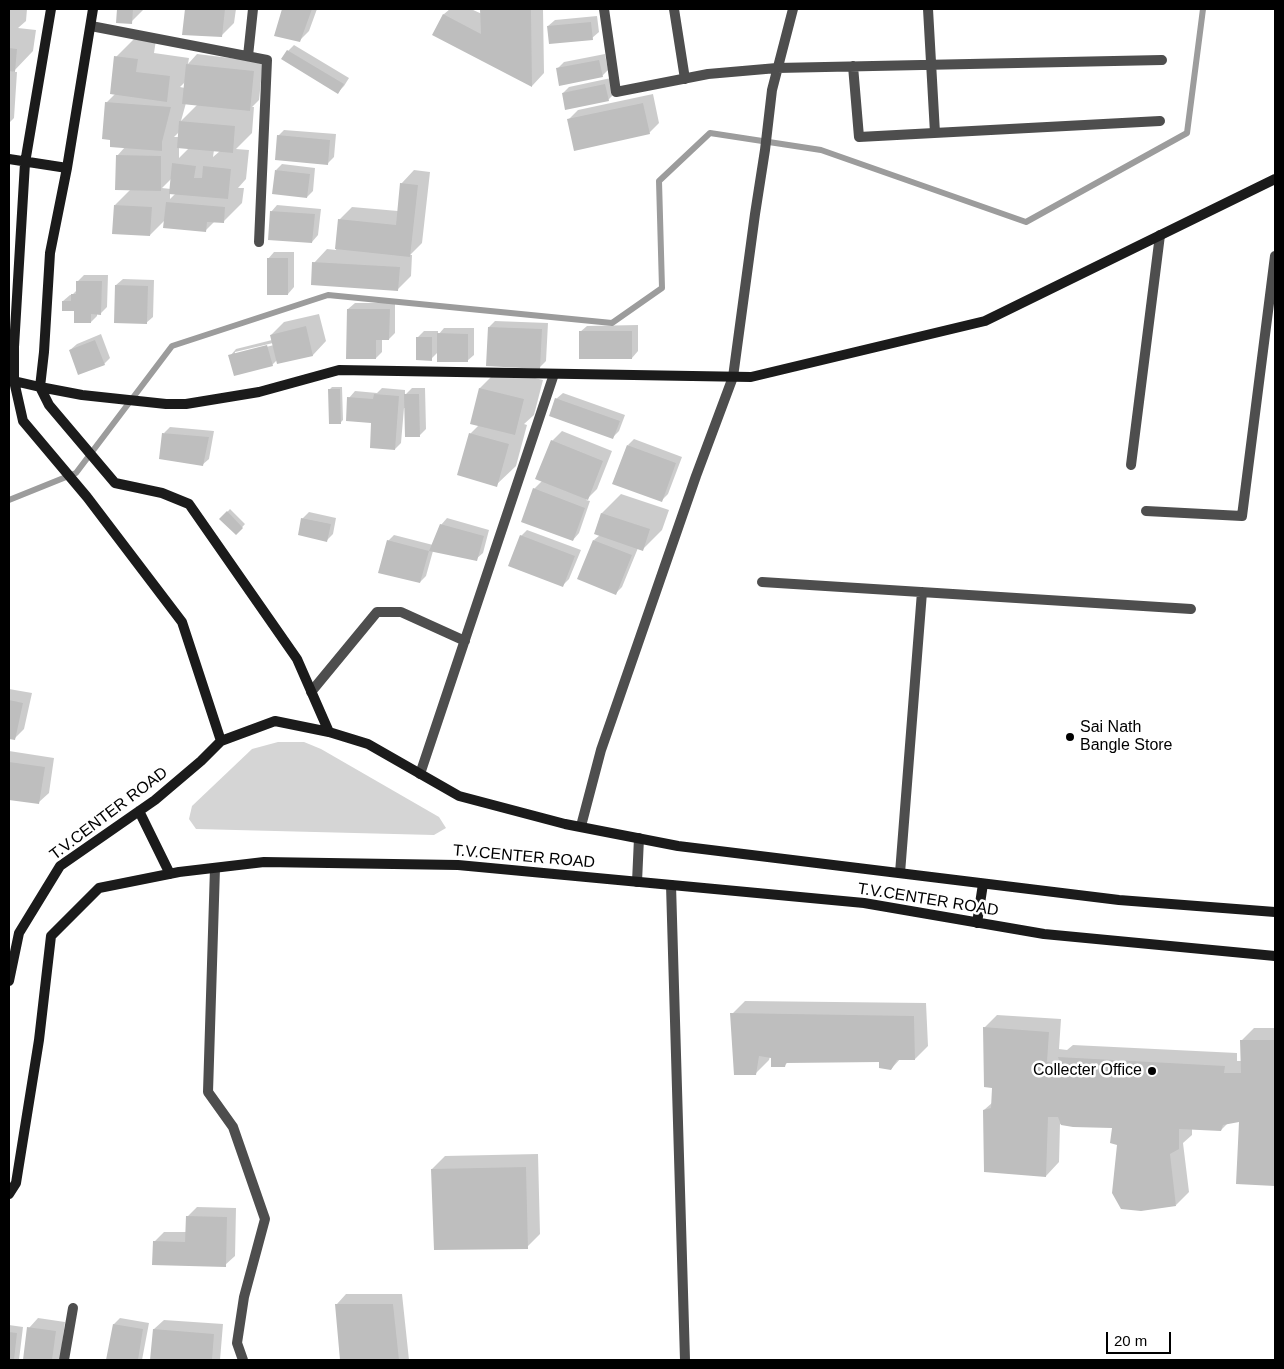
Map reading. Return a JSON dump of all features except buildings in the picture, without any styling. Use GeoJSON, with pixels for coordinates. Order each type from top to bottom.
{"type":"FeatureCollection","features":[{"type":"Feature","properties":{"kind":"street"},"geometry":{"type":"LineString","coordinates":[[51,9],[25,163],[14,347],[14,381],[23,421],[87,496],[182,622],[221,741]]}},
{"type":"Feature","properties":{"kind":"street"},"geometry":{"type":"LineString","coordinates":[[93,9],[67,168],[50,253],[40,388],[49,405],[115,483],[162,493],[189,504],[297,659],[329,732]]}},
{"type":"Feature","properties":{"kind":"street"},"geometry":{"type":"LineString","coordinates":[[248,56],[253,9]]}},
{"type":"Feature","properties":{"kind":"street"},"geometry":{"type":"LineString","coordinates":[[604,9],[616,92],[708,74],[778,68],[1162,60]]}},
{"type":"Feature","properties":{"kind":"street"},"geometry":{"type":"LineString","coordinates":[[674,9],[685,79]]}},
{"type":"Feature","properties":{"kind":"street"},"geometry":{"type":"LineString","coordinates":[[581,826],[601,750],[696,476],[734,377],[772,90],[793,9]]}},
{"type":"Feature","properties":{"kind":"street"},"geometry":{"type":"LineString","coordinates":[[928,9],[935,133]]}},
{"type":"Feature","properties":{"kind":"street"},"geometry":{"type":"LineString","coordinates":[[91,26],[268,60],[259,242]]}},
{"type":"Feature","properties":{"kind":"street"},"geometry":{"type":"LineString","coordinates":[[852,66],[859,137],[1160,121]]}},
{"type":"Feature","properties":{"kind":"street"},"geometry":{"type":"LineString","coordinates":[[9,160],[67,168]]}},
{"type":"Feature","properties":{"kind":"street"},"geometry":{"type":"LineString","coordinates":[[14,381],[40,388],[82,395],[166,404],[186,404],[259,392],[339,370],[751,377],[985,321],[1275,179]]}},
{"type":"Feature","properties":{"kind":"street"},"geometry":{"type":"LineString","coordinates":[[1131,465],[1160,235]]}},
{"type":"Feature","properties":{"kind":"street"},"geometry":{"type":"LineString","coordinates":[[1146,511],[1242,516],[1275,256]]}},
{"type":"Feature","properties":{"kind":"street"},"geometry":{"type":"LineString","coordinates":[[420,774],[554,374]]}},
{"type":"Feature","properties":{"kind":"street"},"geometry":{"type":"LineString","coordinates":[[762,582],[1191,609]]}},
{"type":"Feature","properties":{"kind":"street"},"geometry":{"type":"LineString","coordinates":[[900,873],[922,592]]}},
{"type":"Feature","properties":{"kind":"street"},"geometry":{"type":"LineString","coordinates":[[312,692],[377,612],[401,612],[465,641]]}},
{"type":"Feature","properties":{"kind":"street","name":"T.V.CENTER ROAD"},"geometry":{"type":"LineString","coordinates":[[9,981],[19,933],[60,866],[155,800],[201,761],[221,741],[275,721],[329,732],[368,744],[458,796],[565,824],[678,846],[1119,900],[1275,912]]}},
{"type":"Feature","properties":{"kind":"street"},"geometry":{"type":"LineString","coordinates":[[139,811],[170,874]]}},
{"type":"Feature","properties":{"kind":"street"},"geometry":{"type":"LineString","coordinates":[[637,882],[640,838]]}},
{"type":"Feature","properties":{"kind":"street","name":"T.V.CENTER ROAD"},"geometry":{"type":"LineString","coordinates":[[9,1194],[16,1183],[39,1040],[51,936],[99,888],[170,874],[264,862],[458,865],[864,903],[1044,934],[1275,956]]}},
{"type":"Feature","properties":{"kind":"street"},"geometry":{"type":"LineString","coordinates":[[215,868],[208,1092],[233,1127],[265,1219],[244,1297],[237,1343],[244,1360]]}},
{"type":"Feature","properties":{"kind":"street"},"geometry":{"type":"LineString","coordinates":[[977,923],[983,884]]}},
{"type":"Feature","properties":{"kind":"street"},"geometry":{"type":"LineString","coordinates":[[671,886],[684,1360]]}},
{"type":"Feature","properties":{"kind":"street"},"geometry":{"type":"LineString","coordinates":[[64,1360],[73,1308]]}},
{"type":"Feature","properties":{"kind":"shaded area"},"geometry":{"type":"Polygon","coordinates":[[[278,742],[304,742],[321,749],[439,817],[446,828],[434,835],[196,829],[189,819],[192,806],[252,749],[278,742]]]}},
{"type":"Feature","properties":{"kind":"waterway"},"geometry":{"type":"LineString","coordinates":[[9,500],[76,473],[172,346],[328,295],[612,323],[662,288],[659,181],[710,133],[821,150],[1026,222],[1187,133],[1203,9]]}},
{"type":"Feature","properties":{"kind":"place","name":"Sai Nath Bangle Store"},"geometry":{"type":"Point","coordinates":[1070,737]}},
{"type":"Feature","properties":{"kind":"place","name":"Collecter Office"},"geometry":{"type":"Point","coordinates":[1152,1071]}}]}
